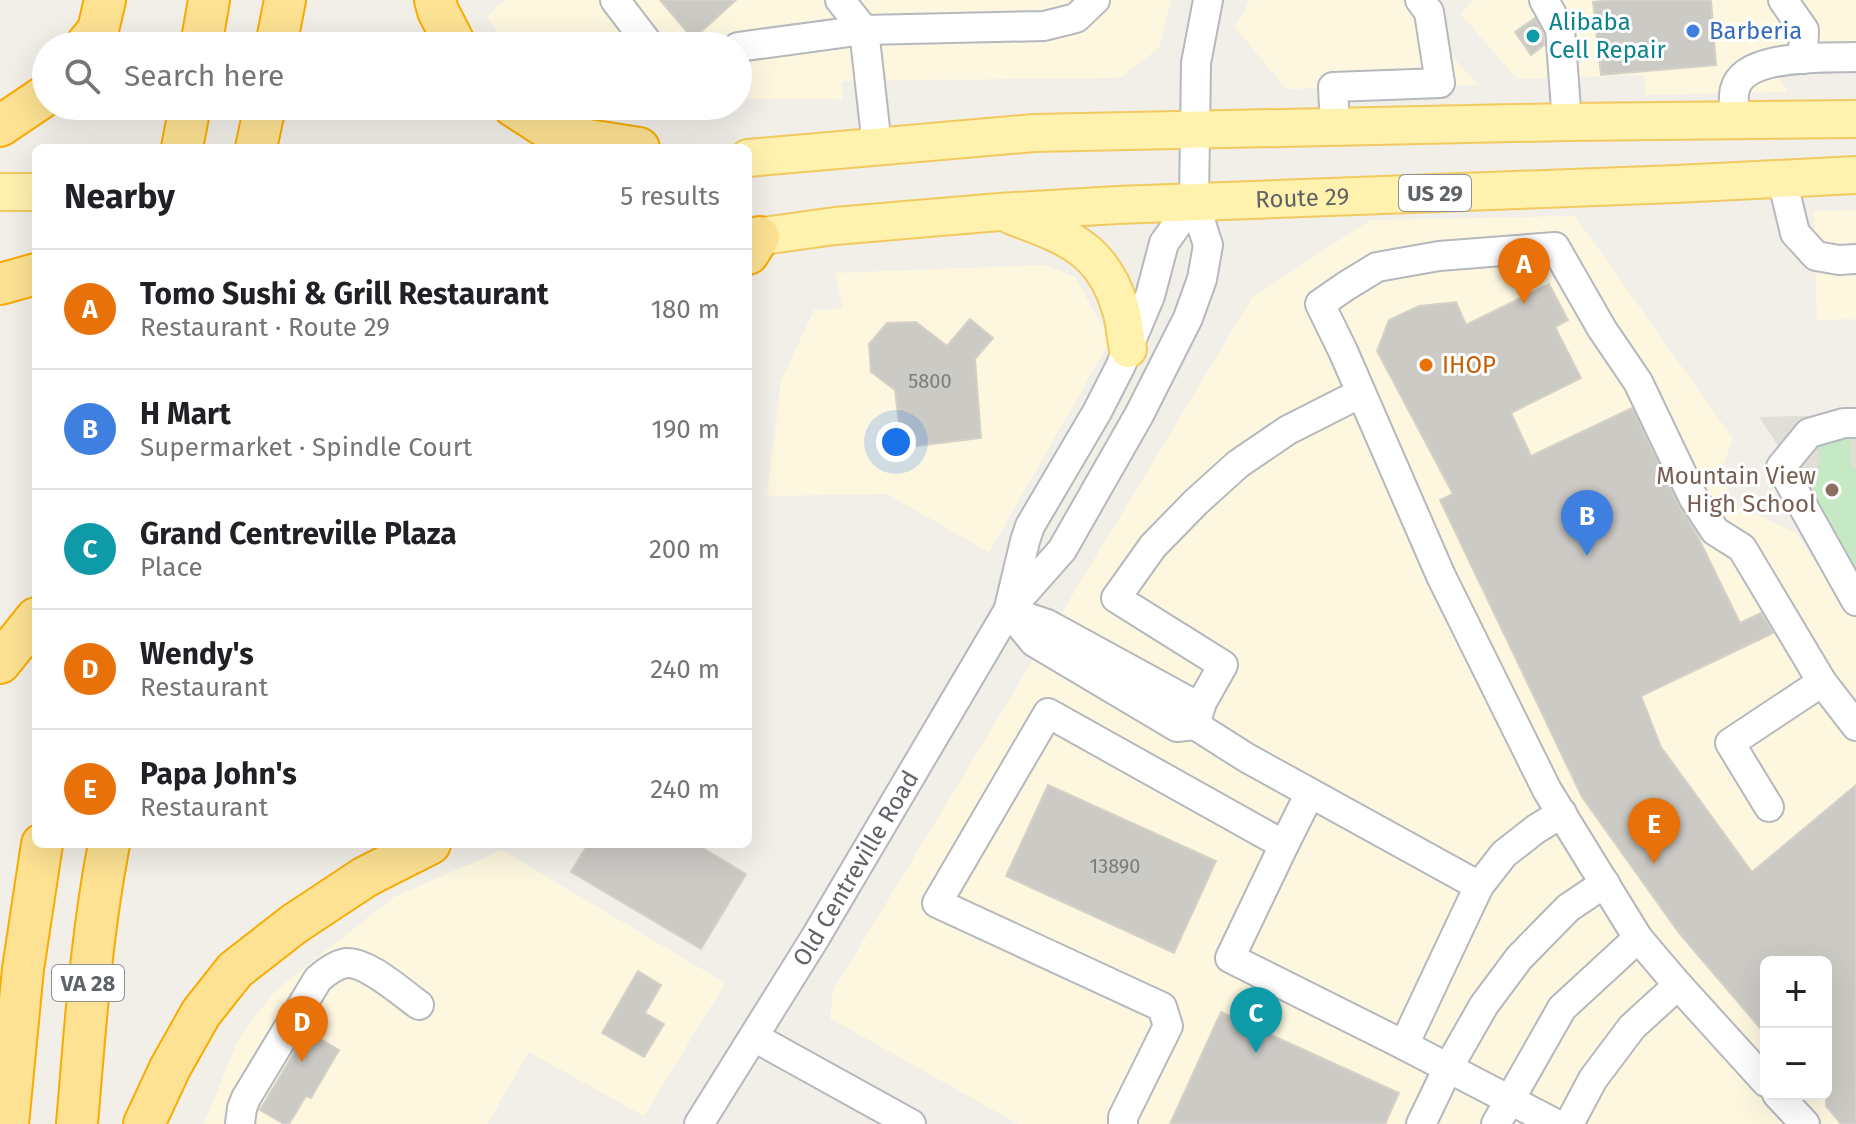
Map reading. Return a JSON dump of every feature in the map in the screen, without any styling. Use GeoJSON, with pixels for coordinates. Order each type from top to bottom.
{"type":"FeatureCollection","features":[{"type":"Feature","properties":{"kind":"highway"},"geometry":{"type":"LineString","coordinates":[[96,32],[105,0]]}},
{"type":"Feature","properties":{"kind":"highway"},"geometry":{"type":"LineString","coordinates":[[203,32],[209,0]]}},
{"type":"Feature","properties":{"kind":"highway"},"geometry":{"type":"LineString","coordinates":[[279,32],[285,0]]}},
{"type":"Feature","properties":{"kind":"highway"},"geometry":{"type":"LineString","coordinates":[[435,0],[449,32]]}},
{"type":"Feature","properties":{"kind":"highway"},"geometry":{"type":"LineString","coordinates":[[0,126],[32,104]]}},
{"type":"Feature","properties":{"kind":"highway"},"geometry":{"type":"LineString","coordinates":[[183,144],[187,120]]}},
{"type":"Feature","properties":{"kind":"highway"},"geometry":{"type":"LineString","coordinates":[[257,144],[262,120]]}},
{"type":"Feature","properties":{"kind":"highway"},"geometry":{"type":"LineString","coordinates":[[535,120],[588,140],[614,144]]}},
{"type":"Feature","properties":{"kind":"highway"},"geometry":{"type":"LineString","coordinates":[[0,284],[32,275]]}},
{"type":"Feature","properties":{"kind":"highway"},"geometry":{"type":"LineString","coordinates":[[0,663],[32,623]]}},
{"type":"Feature","properties":{"kind":"highway","name":"VA 28"},"geometry":{"type":"LineString","coordinates":[[8,1124],[23,969],[41,848]]}},
{"type":"Feature","properties":{"kind":"highway","name":"VA 28"},"geometry":{"type":"LineString","coordinates":[[77,1124],[89,976],[108,848]]}},
{"type":"Feature","properties":{"kind":"highway"},"geometry":{"type":"LineString","coordinates":[[144,1124],[170,1068],[201,1013],[235,970],[294,924],[365,877],[422,848]]}},
{"type":"Feature","properties":{"kind":"main road"},"geometry":{"type":"LineString","coordinates":[[752,158],[1034,133],[1856,119]]}},
{"type":"Feature","properties":{"kind":"main road","name":"Route 29"},"geometry":{"type":"LineString","coordinates":[[752,243],[835,226],[999,212],[1194,201],[1856,175]]}},
{"type":"Feature","properties":{"kind":"main road"},"geometry":{"type":"LineString","coordinates":[[0,192],[32,192]]}},
{"type":"Feature","properties":{"kind":"main road"},"geometry":{"type":"LineString","coordinates":[[999,212],[1051,231],[1083,247],[1105,270],[1121,307],[1128,349]]}},
{"type":"Feature","properties":{"kind":"main road"},"geometry":{"type":"LineString","coordinates":[[0,268],[32,268]]}},
{"type":"Feature","properties":{"kind":"street"},"geometry":{"type":"LineString","coordinates":[[615,0],[639,32]]}},
{"type":"Feature","properties":{"kind":"street"},"geometry":{"type":"LineString","coordinates":[[840,0],[864,30],[877,146]]}},
{"type":"Feature","properties":{"kind":"street"},"geometry":{"type":"LineString","coordinates":[[752,45],[864,30],[1044,13],[1076,18],[1095,0]]}},
{"type":"Feature","properties":{"kind":"street","name":"Old Centreville Road"},"geometry":{"type":"LineString","coordinates":[[699,1124],[1008,611],[1062,550],[1139,415],[1188,318],[1202,279],[1208,245],[1194,201],[1196,63],[1208,0]]}},
{"type":"Feature","properties":{"kind":"street"},"geometry":{"type":"LineString","coordinates":[[1335,127],[1333,87],[1440,83],[1429,12],[1420,0]]}},
{"type":"Feature","properties":{"kind":"street"},"geometry":{"type":"LineString","coordinates":[[1544,0],[1560,29],[1567,122]]}},
{"type":"Feature","properties":{"kind":"street"},"geometry":{"type":"LineString","coordinates":[[1783,0],[1804,30],[1803,59]]}},
{"type":"Feature","properties":{"kind":"street"},"geometry":{"type":"LineString","coordinates":[[1735,121],[1735,88],[1745,74],[1765,64],[1792,59],[1856,57]]}},
{"type":"Feature","properties":{"kind":"street"},"geometry":{"type":"LineString","coordinates":[[1782,179],[1795,233],[1816,256],[1856,259]]}},
{"type":"Feature","properties":{"kind":"street","name":"Old Centreville Road"},"geometry":{"type":"LineString","coordinates":[[1008,611],[1030,526],[1097,412],[1150,296],[1164,243],[1194,201]]}},
{"type":"Feature","properties":{"kind":"street"},"geometry":{"type":"LineString","coordinates":[[1760,1075],[1638,938],[1547,790],[1441,576],[1320,304],[1377,267],[1439,256],[1555,247],[1602,329],[1638,382],[1693,497],[1715,531],[1742,548],[1822,682],[1856,726]]}},
{"type":"Feature","properties":{"kind":"street"},"geometry":{"type":"LineString","coordinates":[[1195,725],[1202,702],[1223,665],[1116,598],[1153,546],[1238,464],[1288,430],[1361,393]]}},
{"type":"Feature","properties":{"kind":"street"},"geometry":{"type":"LineString","coordinates":[[1856,423],[1844,423],[1809,433],[1781,467],[1856,601]]}},
{"type":"Feature","properties":{"kind":"street"},"geometry":{"type":"LineString","coordinates":[[1008,611],[1047,624],[1186,700],[1195,725],[1247,758],[1479,886]]}},
{"type":"Feature","properties":{"kind":"street"},"geometry":{"type":"LineString","coordinates":[[1769,807],[1730,743],[1822,682]]}},
{"type":"Feature","properties":{"kind":"street"},"geometry":{"type":"LineString","coordinates":[[1123,1124],[1123,1117],[1168,1026],[1162,1007],[937,903],[1048,713],[1284,845]]}},
{"type":"Feature","properties":{"kind":"street"},"geometry":{"type":"LineString","coordinates":[[1310,793],[1230,958],[1448,1068],[1502,1112],[1556,1124]]}},
{"type":"Feature","properties":{"kind":"street"},"geometry":{"type":"LineString","coordinates":[[1404,1045],[1479,886],[1504,854],[1562,813]]}},
{"type":"Feature","properties":{"kind":"street"},"geometry":{"type":"LineString","coordinates":[[1421,1124],[1484,1005],[1519,958],[1568,908],[1605,883]]}},
{"type":"Feature","properties":{"kind":"street"},"geometry":{"type":"LineString","coordinates":[[1502,1112],[1562,1008],[1638,938]]}},
{"type":"Feature","properties":{"kind":"street"},"geometry":{"type":"LineString","coordinates":[[240,1124],[246,1098],[318,979],[328,971],[350,963],[363,967],[419,1005]]}},
{"type":"Feature","properties":{"kind":"street"},"geometry":{"type":"LineString","coordinates":[[1569,1124],[1593,1079],[1632,1027],[1678,985]]}},
{"type":"Feature","properties":{"kind":"street"},"geometry":{"type":"LineString","coordinates":[[754,1037],[911,1124]]}},
{"type":"Feature","properties":{"kind":"street"},"geometry":{"type":"LineString","coordinates":[[1783,1100],[1805,1124]]}},
{"type":"Feature","properties":{"kind":"shaded area"},"geometry":{"type":"Polygon","coordinates":[[[504,0],[1171,0],[1159,48],[1120,78],[842,81],[842,99],[752,99],[752,32],[497,32],[487,16],[504,0]]]}},
{"type":"Feature","properties":{"kind":"shaded area"},"geometry":{"type":"Polygon","coordinates":[[[1250,0],[1401,0],[1478,85],[1286,89],[1235,27],[1250,0]]]}},
{"type":"Feature","properties":{"kind":"shaded area"},"geometry":{"type":"Polygon","coordinates":[[[1473,0],[1856,0],[1856,49],[1764,52],[1788,92],[1646,95],[1644,75],[1517,79],[1461,14],[1473,0]]]}},
{"type":"Feature","properties":{"kind":"shaded area"},"geometry":{"type":"Polygon","coordinates":[[[1856,210],[1856,323],[1853,319],[1817,320],[1814,211],[1856,210]]]}},
{"type":"Feature","properties":{"kind":"shaded area"},"geometry":{"type":"Polygon","coordinates":[[[1575,216],[1733,439],[1721,470],[1731,503],[1796,533],[1856,620],[1856,1124],[1018,1124],[830,1018],[833,991],[1254,295],[1371,220],[1575,216]]]}},
{"type":"Feature","properties":{"kind":"shaded area"},"geometry":{"type":"Polygon","coordinates":[[[1046,265],[1075,277],[1110,341],[989,552],[887,494],[767,496],[781,381],[814,310],[843,309],[835,273],[1046,265]]]}},
{"type":"Feature","properties":{"kind":"shaded area","name":"Mountain View High School"},"geometry":{"type":"Polygon","coordinates":[[[1856,415],[1856,563],[1759,417],[1856,415]]]}},
{"type":"Feature","properties":{"kind":"shaded area"},"geometry":{"type":"Polygon","coordinates":[[[502,850],[725,983],[644,1116],[529,1052],[487,1124],[204,1124],[239,1038],[274,992],[394,897],[502,850]]]}},
{"type":"Feature","properties":{"kind":"green space"},"geometry":{"type":"Polygon","coordinates":[[[1850,431],[1851,464],[1856,470],[1856,580],[1811,499],[1820,460],[1818,445],[1827,437],[1850,431]]]}},
{"type":"Feature","properties":{"kind":"building"},"geometry":{"type":"Polygon","coordinates":[[[660,0],[736,0],[701,32],[687,32],[660,0]]]}},
{"type":"Feature","properties":{"kind":"building"},"geometry":{"type":"Polygon","coordinates":[[[1711,0],[1716,65],[1601,75],[1593,2],[1711,0]]]}},
{"type":"Feature","properties":{"kind":"building","name":"Alibaba Cell Repair"},"geometry":{"type":"Polygon","coordinates":[[[1535,18],[1543,34],[1544,45],[1531,55],[1515,32],[1535,18]]]}},
{"type":"Feature","properties":{"kind":"building"},"geometry":{"type":"Polygon","coordinates":[[[1549,284],[1568,320],[1555,327],[1581,378],[1511,413],[1531,456],[1632,408],[1740,623],[1761,613],[1773,633],[1641,696],[1661,747],[1752,872],[1856,785],[1856,1124],[1841,1124],[1826,1106],[1826,1100],[1832,1100],[1832,956],[1760,956],[1760,1028],[1679,933],[1582,797],[1440,500],[1453,494],[1377,351],[1389,320],[1419,306],[1456,302],[1466,325],[1549,284]]]}},
{"type":"Feature","properties":{"kind":"building"},"geometry":{"type":"Polygon","coordinates":[[[970,319],[993,338],[975,359],[981,438],[902,448],[895,390],[871,372],[869,344],[887,323],[916,322],[947,346],[970,319]]]}},
{"type":"Feature","properties":{"kind":"building"},"geometry":{"type":"Polygon","coordinates":[[[1048,785],[1216,861],[1174,953],[1006,876],[1048,785]]]}},
{"type":"Feature","properties":{"kind":"building"},"geometry":{"type":"Polygon","coordinates":[[[586,848],[703,848],[746,874],[701,949],[571,872],[586,848]]]}},
{"type":"Feature","properties":{"kind":"building"},"geometry":{"type":"Polygon","coordinates":[[[638,971],[661,985],[645,1013],[664,1024],[644,1057],[602,1033],[638,971]]]}},
{"type":"Feature","properties":{"kind":"building"},"geometry":{"type":"Polygon","coordinates":[[[1221,1012],[1399,1093],[1385,1124],[1170,1124],[1221,1012]]]}},
{"type":"Feature","properties":{"kind":"building"},"geometry":{"type":"Polygon","coordinates":[[[307,1031],[339,1050],[311,1098],[306,1096],[289,1124],[284,1124],[260,1110],[307,1031]]]}},
{"type":"Feature","properties":{"kind":"place","name":"Barberia"},"geometry":{"type":"Point","coordinates":[1693,31]}},
{"type":"Feature","properties":{"kind":"place","name":"Alibaba Cell Repair"},"geometry":{"type":"Point","coordinates":[1533,36]}},
{"type":"Feature","properties":{"kind":"place","name":"Tomo Sushi & Grill Restaurant"},"geometry":{"type":"Point","coordinates":[1524,304]}},
{"type":"Feature","properties":{"kind":"place","name":"IHOP"},"geometry":{"type":"Point","coordinates":[1426,365]}},
{"type":"Feature","properties":{"kind":"place","name":"Mountain View High School"},"geometry":{"type":"Point","coordinates":[1832,490]}},
{"type":"Feature","properties":{"kind":"place","name":"H Mart"},"geometry":{"type":"Point","coordinates":[1587,556]}},
{"type":"Feature","properties":{"kind":"place","name":"Papa John's"},"geometry":{"type":"Point","coordinates":[1654,864]}},
{"type":"Feature","properties":{"kind":"place","name":"Grand Centreville Plaza"},"geometry":{"type":"Point","coordinates":[1256,1053]}},
{"type":"Feature","properties":{"kind":"place","name":"Wendy's"},"geometry":{"type":"Point","coordinates":[302,1062]}}]}
